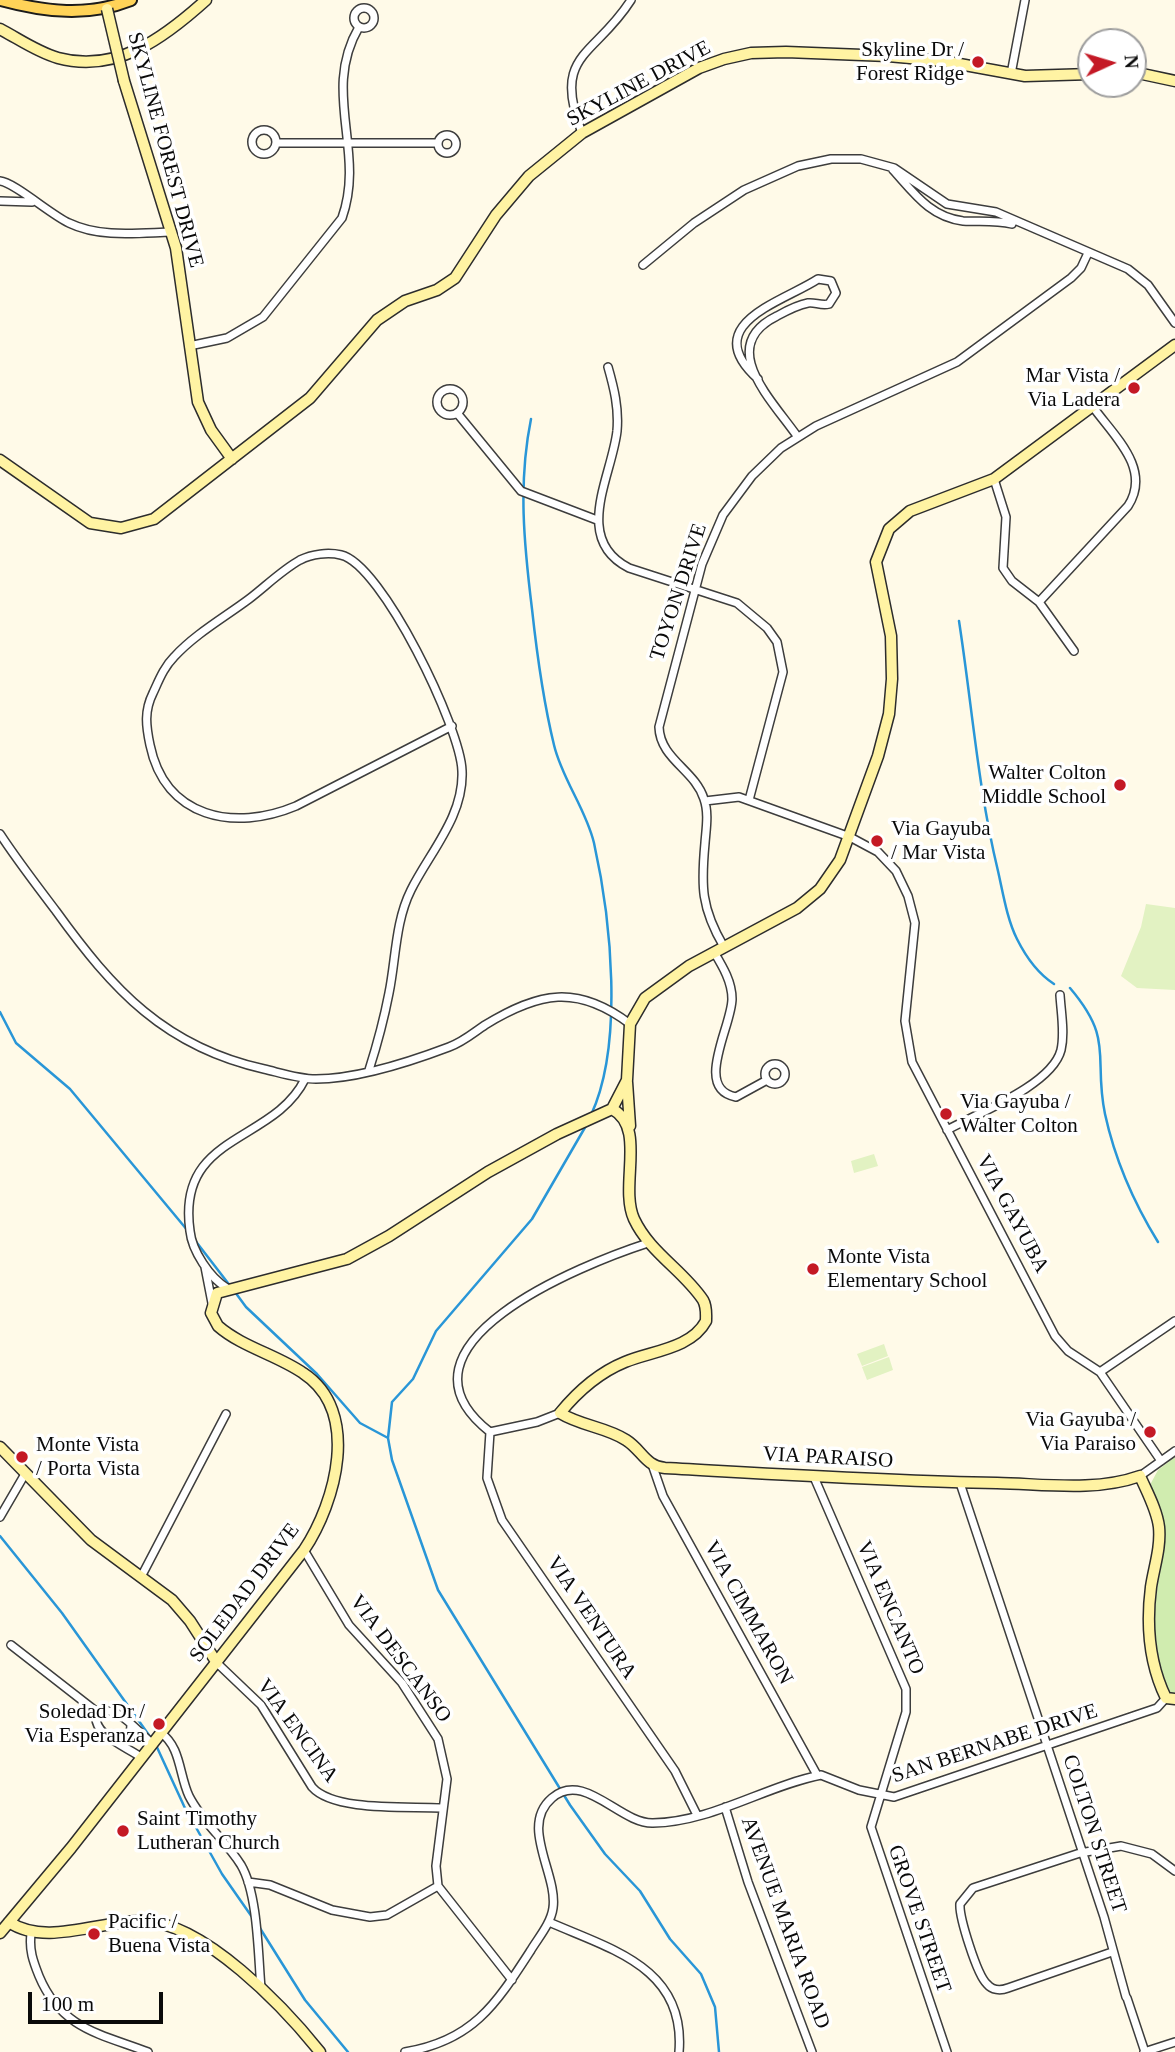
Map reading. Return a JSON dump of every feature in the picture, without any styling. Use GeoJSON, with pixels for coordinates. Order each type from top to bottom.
{"type":"FeatureCollection","features":[{"type":"Feature","properties":{"kind":"main road"},"geometry":{"type":"LineString","coordinates":[[1,0],[67,12],[107,9],[131,0]]}},
{"type":"Feature","properties":{"kind":"street"},"geometry":{"type":"LineString","coordinates":[[0,29],[58,58],[101,60],[134,52],[151,44],[206,0]]}},
{"type":"Feature","properties":{"kind":"street"},"geometry":{"type":"LineString","coordinates":[[582,133],[569,94],[572,78],[583,55],[631,0]]}},
{"type":"Feature","properties":{"kind":"street"},"geometry":{"type":"LineString","coordinates":[[1011,74],[1026,0]]}},
{"type":"Feature","properties":{"kind":"street","name":"SKYLINE FOREST DRIVE"},"geometry":{"type":"LineString","coordinates":[[107,9],[124,81],[171,232],[180,270],[194,386],[203,414],[232,459]]}},
{"type":"Feature","properties":{"kind":"street"},"geometry":{"type":"LineString","coordinates":[[188,346],[227,338],[247,329],[279,300],[342,218],[351,188],[343,65],[349,44],[359,27]]}},
{"type":"Feature","properties":{"kind":"street","name":"SKYLINE DRIVE"},"geometry":{"type":"LineString","coordinates":[[0,460],[78,516],[111,528],[132,527],[165,513],[310,398],[377,320],[405,301],[437,290],[456,278],[496,215],[529,176],[582,133],[699,68],[751,53],[920,58],[1011,74],[1077,75]]}},
{"type":"Feature","properties":{"kind":"street"},"geometry":{"type":"LineString","coordinates":[[1147,75],[1175,80]]}},
{"type":"Feature","properties":{"kind":"street"},"geometry":{"type":"LineString","coordinates":[[276,142],[348,145],[437,143]]}},
{"type":"Feature","properties":{"kind":"street"},"geometry":{"type":"LineString","coordinates":[[643,265],[720,204],[787,169],[846,158],[869,159],[890,167],[947,204],[990,211],[1128,269],[1142,279],[1175,323]]}},
{"type":"Feature","properties":{"kind":"street"},"geometry":{"type":"LineString","coordinates":[[890,167],[916,198],[940,214],[962,221],[994,220],[1023,226]]}},
{"type":"Feature","properties":{"kind":"street"},"geometry":{"type":"LineString","coordinates":[[0,181],[15,186],[32,202],[67,222],[89,230],[129,234],[171,232]]}},
{"type":"Feature","properties":{"kind":"street"},"geometry":{"type":"LineString","coordinates":[[0,201],[32,202]]}},
{"type":"Feature","properties":{"kind":"street","name":"TOYON DRIVE"},"geometry":{"type":"LineString","coordinates":[[705,801],[690,776],[664,748],[659,727],[695,589],[723,515],[752,476],[797,436],[957,362],[1070,278],[1081,268],[1088,253]]}},
{"type":"Feature","properties":{"kind":"street"},"geometry":{"type":"LineString","coordinates":[[758,379],[748,352],[752,333],[768,321],[803,304],[829,304],[836,293],[831,281],[818,279],[805,289],[767,304],[747,319],[739,333],[739,351],[745,367],[758,379],[797,436]]}},
{"type":"Feature","properties":{"kind":"street"},"geometry":{"type":"LineString","coordinates":[[648,1243],[591,1262],[544,1285],[470,1344],[457,1371],[457,1390],[469,1412],[491,1432],[537,1422],[560,1413],[593,1380],[623,1363],[684,1342],[695,1336],[706,1321],[704,1301],[648,1243],[635,1220],[628,1198],[631,1100],[627,1080],[630,1024],[640,1004],[659,985],[812,897],[837,866],[885,733],[891,696],[891,636],[876,562],[882,539],[894,523],[910,511],[994,479],[1175,345]]}},
{"type":"Feature","properties":{"kind":"street"},"geometry":{"type":"LineString","coordinates":[[608,367],[617,401],[618,422],[597,520],[607,549],[620,564],[727,598],[746,610],[773,635],[780,651],[781,682],[749,800]]}},
{"type":"Feature","properties":{"kind":"street"},"geometry":{"type":"LineString","coordinates":[[1039,602],[1128,506],[1136,492],[1138,477],[1131,460],[1093,407]]}},
{"type":"Feature","properties":{"kind":"street"},"geometry":{"type":"LineString","coordinates":[[457,413],[521,491],[597,520]]}},
{"type":"Feature","properties":{"kind":"street"},"geometry":{"type":"LineString","coordinates":[[994,479],[1006,517],[1003,568],[1012,581],[1039,602],[1059,626],[1074,651]]}},
{"type":"Feature","properties":{"kind":"street"},"geometry":{"type":"LineString","coordinates":[[369,1070],[389,992],[404,907],[449,824],[461,794],[462,762],[452,726],[398,617],[358,562],[336,554],[301,560],[175,656],[158,683],[146,717],[154,761],[167,783],[202,812],[245,820],[272,816],[296,806],[452,726]]}},
{"type":"Feature","properties":{"kind":"street","name":"VIA GAYUBA"},"geometry":{"type":"LineString","coordinates":[[705,801],[727,797],[749,800],[850,836],[886,858],[908,895],[915,933],[906,1003],[907,1040],[915,1070],[1055,1336],[1068,1351],[1100,1372],[1161,1461]]}},
{"type":"Feature","properties":{"kind":"street"},"geometry":{"type":"LineString","coordinates":[[705,801],[702,893],[732,999],[715,1070],[716,1083],[724,1093],[736,1097],[767,1080]]}},
{"type":"Feature","properties":{"kind":"street"},"geometry":{"type":"LineString","coordinates":[[0,834],[97,968],[139,1010],[197,1047],[233,1062],[305,1079],[329,1079],[448,1048],[518,1007],[551,996],[569,996],[592,1002],[611,1010],[630,1024]]}},
{"type":"Feature","properties":{"kind":"street"},"geometry":{"type":"LineString","coordinates":[[947,1130],[1032,1084],[1053,1067],[1062,1046],[1060,995]]}},
{"type":"Feature","properties":{"kind":"street"},"geometry":{"type":"LineString","coordinates":[[227,1288],[204,1263],[192,1243],[187,1200],[199,1174],[223,1146],[286,1105],[297,1095],[305,1079]]}},
{"type":"Feature","properties":{"kind":"street"},"geometry":{"type":"LineString","coordinates":[[212,1304],[217,1293],[227,1288],[298,1275],[347,1259],[389,1236],[488,1172],[557,1134],[612,1109],[627,1080]]}},
{"type":"Feature","properties":{"kind":"street"},"geometry":{"type":"LineString","coordinates":[[612,1109],[624,1117],[630,1130]]}},
{"type":"Feature","properties":{"kind":"street"},"geometry":{"type":"LineString","coordinates":[[204,1263],[212,1304]]}},
{"type":"Feature","properties":{"kind":"street","name":"SOLEDAD DRIVE"},"geometry":{"type":"LineString","coordinates":[[0,1933],[217,1663],[304,1550],[321,1521],[332,1487],[337,1445],[332,1408],[321,1387],[302,1372],[218,1326],[211,1313],[212,1304]]}},
{"type":"Feature","properties":{"kind":"street"},"geometry":{"type":"LineString","coordinates":[[1100,1372],[1175,1321]]}},
{"type":"Feature","properties":{"kind":"street"},"geometry":{"type":"LineString","coordinates":[[560,1413],[581,1424],[620,1437],[653,1467]]}},
{"type":"Feature","properties":{"kind":"street"},"geometry":{"type":"LineString","coordinates":[[141,1577],[226,1414]]}},
{"type":"Feature","properties":{"kind":"street","name":"VIA VENTURA"},"geometry":{"type":"LineString","coordinates":[[491,1432],[487,1478],[502,1520],[675,1771],[692,1798],[697,1815]]}},
{"type":"Feature","properties":{"kind":"street"},"geometry":{"type":"LineString","coordinates":[[0,1447],[91,1540],[181,1611],[217,1663]]}},
{"type":"Feature","properties":{"kind":"street","name":"VIA PARAISO"},"geometry":{"type":"LineString","coordinates":[[653,1467],[960,1483],[1097,1485],[1140,1476],[1175,1451]]}},
{"type":"Feature","properties":{"kind":"street","name":"VIA CIMMARON"},"geometry":{"type":"LineString","coordinates":[[653,1467],[663,1496],[817,1775]]}},
{"type":"Feature","properties":{"kind":"street"},"geometry":{"type":"LineString","coordinates":[[0,1517],[25,1475]]}},
{"type":"Feature","properties":{"kind":"street"},"geometry":{"type":"LineString","coordinates":[[1140,1476],[1159,1524],[1149,1630],[1156,1676],[1170,1699]]}},
{"type":"Feature","properties":{"kind":"street","name":"VIA ENCANTO"},"geometry":{"type":"LineString","coordinates":[[814,1477],[906,1689],[906,1712],[879,1796]]}},
{"type":"Feature","properties":{"kind":"street","name":"COLTON STREET"},"geometry":{"type":"LineString","coordinates":[[960,1483],[1080,1853],[1104,1917],[1112,1952],[1144,2052]]}},
{"type":"Feature","properties":{"kind":"street","name":"VIA DESCANSO"},"geometry":{"type":"LineString","coordinates":[[304,1550],[349,1625],[401,1683],[433,1728],[446,1766],[436,1866],[438,1886]]}},
{"type":"Feature","properties":{"kind":"street"},"geometry":{"type":"LineString","coordinates":[[11,1645],[97,1712],[112,1711],[153,1744]]}},
{"type":"Feature","properties":{"kind":"street","name":"VIA ENCINA"},"geometry":{"type":"LineString","coordinates":[[217,1663],[261,1705],[305,1777],[320,1796],[349,1803],[441,1808]]}},
{"type":"Feature","properties":{"kind":"street","name":"SAN BERNABE DRIVE"},"geometry":{"type":"LineString","coordinates":[[817,1775],[826,1775],[879,1796],[894,1797],[1157,1709],[1170,1699]]}},
{"type":"Feature","properties":{"kind":"street"},"geometry":{"type":"LineString","coordinates":[[97,1712],[95,1718],[100,1729],[142,1758]]}},
{"type":"Feature","properties":{"kind":"street"},"geometry":{"type":"LineString","coordinates":[[118,1742],[130,1737],[131,1725]]}},
{"type":"Feature","properties":{"kind":"street"},"geometry":{"type":"LineString","coordinates":[[161,1733],[174,1746],[192,1801],[242,1867],[248,1882],[261,1988]]}},
{"type":"Feature","properties":{"kind":"street"},"geometry":{"type":"LineString","coordinates":[[405,2052],[450,2040],[467,2030],[489,2011],[549,1922],[553,1910],[552,1883],[539,1833],[540,1819],[551,1798],[565,1791],[579,1791],[598,1798],[631,1819],[652,1823],[725,1807],[817,1775]]}},
{"type":"Feature","properties":{"kind":"street","name":"GROVE STREET"},"geometry":{"type":"LineString","coordinates":[[879,1796],[872,1817],[872,1832],[947,2052]]}},
{"type":"Feature","properties":{"kind":"street","name":"AVENUE MARIA ROAD"},"geometry":{"type":"LineString","coordinates":[[725,1807],[748,1882],[812,2052]]}},
{"type":"Feature","properties":{"kind":"street"},"geometry":{"type":"LineString","coordinates":[[1112,1952],[1008,1989],[995,1989],[984,1981],[960,1917],[960,1904],[973,1888],[1080,1853],[1121,1846],[1137,1848],[1175,1871]]}},
{"type":"Feature","properties":{"kind":"street"},"geometry":{"type":"LineString","coordinates":[[248,1882],[270,1885],[332,1910],[370,1917],[387,1915],[438,1886],[512,1980]]}},
{"type":"Feature","properties":{"kind":"street"},"geometry":{"type":"LineString","coordinates":[[9,1922],[31,1934],[120,1923],[153,1922],[208,1946],[289,2014],[320,2052]]}},
{"type":"Feature","properties":{"kind":"street"},"geometry":{"type":"LineString","coordinates":[[549,1922],[631,1958],[653,1974],[671,2007],[679,2052]]}},
{"type":"Feature","properties":{"kind":"street"},"geometry":{"type":"LineString","coordinates":[[31,1934],[29,1947],[38,1973],[64,2014],[85,2029],[148,2052]]}},
{"type":"Feature","properties":{"kind":"street"},"geometry":{"type":"LineString","coordinates":[[1144,2052],[1175,2042]]}},
{"type":"Feature","properties":{"kind":"green space"},"geometry":{"type":"Polygon","coordinates":[[[1146,904],[1175,908],[1175,990],[1137,988],[1121,976],[1141,927],[1146,904]]]}},
{"type":"Feature","properties":{"kind":"green space"},"geometry":{"type":"Polygon","coordinates":[[[874,1154],[878,1166],[854,1173],[851,1161],[874,1154]]]}},
{"type":"Feature","properties":{"kind":"green space"},"geometry":{"type":"Polygon","coordinates":[[[884,1344],[888,1356],[862,1366],[857,1354],[884,1344]]]}},
{"type":"Feature","properties":{"kind":"green space"},"geometry":{"type":"Polygon","coordinates":[[[889,1357],[893,1370],[867,1380],[862,1367],[889,1357]]]}},
{"type":"Feature","properties":{"kind":"green space"},"geometry":{"type":"Polygon","coordinates":[[[1175,1457],[1175,1694],[1163,1684],[1156,1667],[1154,1618],[1164,1523],[1151,1483],[1158,1470],[1175,1457]]]}},
{"type":"Feature","properties":{"kind":"waterway"},"geometry":{"type":"LineString","coordinates":[[531,419],[523,490],[529,585],[541,677],[558,758],[586,818],[594,843],[609,944],[611,1018],[608,1053],[591,1115]]}},
{"type":"Feature","properties":{"kind":"waterway"},"geometry":{"type":"LineString","coordinates":[[959,621],[985,809],[1008,914],[1017,939],[1028,958],[1037,970],[1054,984]]}},
{"type":"Feature","properties":{"kind":"waterway"},"geometry":{"type":"LineString","coordinates":[[1070,988],[1084,1006],[1098,1036],[1102,1094],[1109,1131],[1133,1196],[1158,1242]]}},
{"type":"Feature","properties":{"kind":"waterway"},"geometry":{"type":"LineString","coordinates":[[0,1012],[16,1043],[70,1089],[188,1231]]}},
{"type":"Feature","properties":{"kind":"waterway"},"geometry":{"type":"LineString","coordinates":[[587,1124],[532,1219],[436,1331],[413,1379],[392,1402],[388,1438],[392,1460],[438,1590],[570,1805],[605,1854],[640,1891],[670,1939],[701,1974],[715,2007],[719,2052]]}},
{"type":"Feature","properties":{"kind":"waterway"},"geometry":{"type":"LineString","coordinates":[[194,1239],[231,1287]]}},
{"type":"Feature","properties":{"kind":"waterway"},"geometry":{"type":"LineString","coordinates":[[235,1292],[246,1307],[317,1374],[360,1423],[388,1438]]}},
{"type":"Feature","properties":{"kind":"waterway"},"geometry":{"type":"LineString","coordinates":[[0,1536],[62,1613],[151,1738]]}},
{"type":"Feature","properties":{"kind":"waterway"},"geometry":{"type":"LineString","coordinates":[[155,1743],[184,1806],[222,1874],[252,1917]]}},
{"type":"Feature","properties":{"kind":"waterway"},"geometry":{"type":"LineString","coordinates":[[258,1925],[305,2000],[348,2052]]}},
{"type":"Feature","properties":{"kind":"place","name":"Skyline Dr / Forest Ridge"},"geometry":{"type":"Point","coordinates":[978,62]}},
{"type":"Feature","properties":{"kind":"place","name":"Mar Vista / Via Ladera"},"geometry":{"type":"Point","coordinates":[1134,388]}},
{"type":"Feature","properties":{"kind":"place","name":"Walter Colton Middle School"},"geometry":{"type":"Point","coordinates":[1120,785]}},
{"type":"Feature","properties":{"kind":"place","name":"Via Gayuba / Mar Vista"},"geometry":{"type":"Point","coordinates":[877,841]}},
{"type":"Feature","properties":{"kind":"place","name":"Via Gayuba / Walter Colton"},"geometry":{"type":"Point","coordinates":[946,1114]}},
{"type":"Feature","properties":{"kind":"place","name":"Monte Vista Elementary School"},"geometry":{"type":"Point","coordinates":[813,1269]}},
{"type":"Feature","properties":{"kind":"place","name":"Via Gayuba / Via Paraiso"},"geometry":{"type":"Point","coordinates":[1150,1432]}},
{"type":"Feature","properties":{"kind":"place","name":"Monte Vista / Porta Vista"},"geometry":{"type":"Point","coordinates":[22,1457]}},
{"type":"Feature","properties":{"kind":"place","name":"Soledad Dr / Via Esperanza"},"geometry":{"type":"Point","coordinates":[159,1724]}},
{"type":"Feature","properties":{"kind":"place","name":"Saint Timothy Lutheran Church"},"geometry":{"type":"Point","coordinates":[123,1831]}},
{"type":"Feature","properties":{"kind":"place","name":"Pacific / Buena Vista"},"geometry":{"type":"Point","coordinates":[94,1934]}}]}
